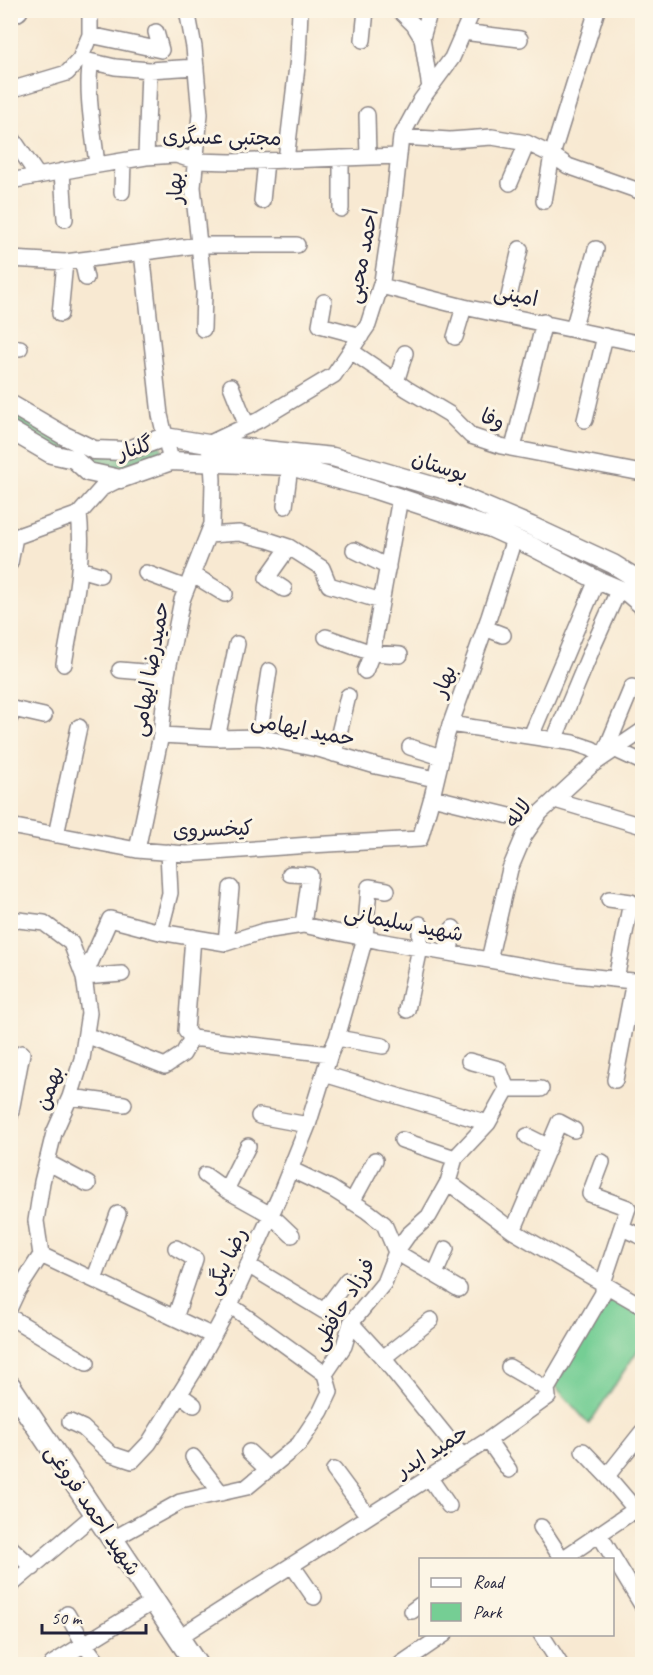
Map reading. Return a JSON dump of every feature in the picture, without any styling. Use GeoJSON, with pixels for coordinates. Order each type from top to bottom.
{"type":"FeatureCollection","features":[{"type":"Feature","properties":{"kind":"main road"},"geometry":{"type":"LineString","coordinates":[[10,14],[17,10]]}},
{"type":"Feature","properties":{"kind":"main road","name":"شهید احمد فروغی"},"geometry":{"type":"LineString","coordinates":[[10,1386],[196,1665]]}},
{"type":"Feature","properties":{"kind":"street"},"geometry":{"type":"LineString","coordinates":[[90,10],[90,35],[86,60],[97,165]]}},
{"type":"Feature","properties":{"kind":"street","name":"بهار"},"geometry":{"type":"LineString","coordinates":[[187,10],[194,47],[200,114],[193,187],[204,292],[203,329]]}},
{"type":"Feature","properties":{"kind":"street"},"geometry":{"type":"LineString","coordinates":[[286,160],[298,58],[300,10]]}},
{"type":"Feature","properties":{"kind":"street"},"geometry":{"type":"LineString","coordinates":[[363,40],[366,10]]}},
{"type":"Feature","properties":{"kind":"street"},"geometry":{"type":"LineString","coordinates":[[399,10],[414,24],[422,38],[430,88]]}},
{"type":"Feature","properties":{"kind":"street"},"geometry":{"type":"LineString","coordinates":[[422,38],[430,10]]}},
{"type":"Feature","properties":{"kind":"street","name":"احمد محبی"},"geometry":{"type":"LineString","coordinates":[[208,444],[247,426],[334,375],[368,325],[381,286],[401,137],[421,100],[452,58],[473,10]]}},
{"type":"Feature","properties":{"kind":"street"},"geometry":{"type":"LineString","coordinates":[[544,201],[552,155],[597,10]]}},
{"type":"Feature","properties":{"kind":"street"},"geometry":{"type":"LineString","coordinates":[[90,35],[161,50],[156,32]]}},
{"type":"Feature","properties":{"kind":"street"},"geometry":{"type":"LineString","coordinates":[[463,32],[520,39]]}},
{"type":"Feature","properties":{"kind":"street"},"geometry":{"type":"LineString","coordinates":[[10,90],[67,73],[86,60],[115,68],[150,70],[196,67]]}},
{"type":"Feature","properties":{"kind":"street"},"geometry":{"type":"LineString","coordinates":[[146,157],[150,70]]}},
{"type":"Feature","properties":{"kind":"street"},"geometry":{"type":"LineString","coordinates":[[367,115],[368,157]]}},
{"type":"Feature","properties":{"kind":"street"},"geometry":{"type":"LineString","coordinates":[[10,135],[38,176]]}},
{"type":"Feature","properties":{"kind":"street"},"geometry":{"type":"LineString","coordinates":[[401,137],[450,140],[492,137],[527,143],[568,166],[642,192]]}},
{"type":"Feature","properties":{"kind":"street"},"geometry":{"type":"LineString","coordinates":[[510,183],[527,143]]}},
{"type":"Feature","properties":{"kind":"street","name":"مجتبی عسگری"},"geometry":{"type":"LineString","coordinates":[[10,181],[146,157],[176,155],[195,161],[231,162],[398,156]]}},
{"type":"Feature","properties":{"kind":"street"},"geometry":{"type":"LineString","coordinates":[[340,209],[341,158]]}},
{"type":"Feature","properties":{"kind":"street"},"geometry":{"type":"LineString","coordinates":[[122,192],[123,161]]}},
{"type":"Feature","properties":{"kind":"street"},"geometry":{"type":"LineString","coordinates":[[262,201],[266,161]]}},
{"type":"Feature","properties":{"kind":"street"},"geometry":{"type":"LineString","coordinates":[[62,171],[65,219]]}},
{"type":"Feature","properties":{"kind":"street"},"geometry":{"type":"LineString","coordinates":[[10,259],[65,262],[199,245],[297,245]]}},
{"type":"Feature","properties":{"kind":"street"},"geometry":{"type":"LineString","coordinates":[[505,314],[520,249]]}},
{"type":"Feature","properties":{"kind":"street"},"geometry":{"type":"LineString","coordinates":[[573,329],[596,249]]}},
{"type":"Feature","properties":{"kind":"street"},"geometry":{"type":"LineString","coordinates":[[142,252],[160,415],[171,461]]}},
{"type":"Feature","properties":{"kind":"street"},"geometry":{"type":"LineString","coordinates":[[82,260],[86,278]]}},
{"type":"Feature","properties":{"kind":"street"},"geometry":{"type":"LineString","coordinates":[[60,314],[65,262]]}},
{"type":"Feature","properties":{"kind":"street","name":"امینی"},"geometry":{"type":"LineString","coordinates":[[381,286],[642,344]]}},
{"type":"Feature","properties":{"kind":"street"},"geometry":{"type":"LineString","coordinates":[[324,302],[320,325],[361,336]]}},
{"type":"Feature","properties":{"kind":"street"},"geometry":{"type":"LineString","coordinates":[[455,336],[464,306]]}},
{"type":"Feature","properties":{"kind":"street"},"geometry":{"type":"LineString","coordinates":[[513,448],[544,322]]}},
{"type":"Feature","properties":{"kind":"street"},"geometry":{"type":"LineString","coordinates":[[585,420],[605,336]]}},
{"type":"Feature","properties":{"kind":"street","name":"وفا"},"geometry":{"type":"LineString","coordinates":[[351,351],[448,414],[471,436],[482,441],[642,473]]}},
{"type":"Feature","properties":{"kind":"street"},"geometry":{"type":"LineString","coordinates":[[396,382],[405,353]]}},
{"type":"Feature","properties":{"kind":"street"},"geometry":{"type":"LineString","coordinates":[[231,386],[247,426]]}},
{"type":"Feature","properties":{"kind":"street","name":"گلنار"},"geometry":{"type":"LineString","coordinates":[[10,404],[94,450],[126,451],[165,437],[208,444]]}},
{"type":"Feature","properties":{"kind":"street","name":"گلنار"},"geometry":{"type":"LineString","coordinates":[[10,430],[51,454],[74,459],[88,472],[120,479],[171,461],[212,463]]}},
{"type":"Feature","properties":{"kind":"street","name":"حمیدرضا ایهامی"},"geometry":{"type":"LineString","coordinates":[[137,850],[161,735],[166,674],[182,600],[212,524],[212,463],[208,444]]}},
{"type":"Feature","properties":{"kind":"street","name":"بوستان"},"geometry":{"type":"LineString","coordinates":[[208,444],[333,457],[446,490],[613,564],[642,582]]}},
{"type":"Feature","properties":{"kind":"street","name":"بوستان"},"geometry":{"type":"LineString","coordinates":[[212,463],[290,466],[400,498],[491,528],[628,593],[642,605]]}},
{"type":"Feature","properties":{"kind":"street"},"geometry":{"type":"LineString","coordinates":[[285,506],[290,466]]}},
{"type":"Feature","properties":{"kind":"street"},"geometry":{"type":"LineString","coordinates":[[10,563],[13,537],[79,514],[102,489],[120,479]]}},
{"type":"Feature","properties":{"kind":"street"},"geometry":{"type":"LineString","coordinates":[[365,671],[372,652],[400,498]]}},
{"type":"Feature","properties":{"kind":"street"},"geometry":{"type":"LineString","coordinates":[[64,664],[79,569],[79,514]]}},
{"type":"Feature","properties":{"kind":"street"},"geometry":{"type":"LineString","coordinates":[[207,535],[239,533],[289,547],[322,568],[330,585],[381,601]]}},
{"type":"Feature","properties":{"kind":"street","name":"بهار"},"geometry":{"type":"LineString","coordinates":[[420,839],[450,724],[514,539]]}},
{"type":"Feature","properties":{"kind":"street"},"geometry":{"type":"LineString","coordinates":[[284,589],[267,578],[289,547]]}},
{"type":"Feature","properties":{"kind":"street"},"geometry":{"type":"LineString","coordinates":[[354,550],[388,567]]}},
{"type":"Feature","properties":{"kind":"street"},"geometry":{"type":"LineString","coordinates":[[79,569],[100,575]]}},
{"type":"Feature","properties":{"kind":"street"},"geometry":{"type":"LineString","coordinates":[[146,573],[189,581],[225,594]]}},
{"type":"Feature","properties":{"kind":"street"},"geometry":{"type":"LineString","coordinates":[[531,736],[597,580]]}},
{"type":"Feature","properties":{"kind":"street"},"geometry":{"type":"LineString","coordinates":[[554,740],[619,589]]}},
{"type":"Feature","properties":{"kind":"street"},"geometry":{"type":"LineString","coordinates":[[485,628],[502,635]]}},
{"type":"Feature","properties":{"kind":"street"},"geometry":{"type":"LineString","coordinates":[[326,637],[372,652],[399,655]]}},
{"type":"Feature","properties":{"kind":"street"},"geometry":{"type":"LineString","coordinates":[[217,738],[237,644]]}},
{"type":"Feature","properties":{"kind":"street"},"geometry":{"type":"LineString","coordinates":[[120,670],[166,674]]}},
{"type":"Feature","properties":{"kind":"street"},"geometry":{"type":"LineString","coordinates":[[259,737],[269,671]]}},
{"type":"Feature","properties":{"kind":"street"},"geometry":{"type":"LineString","coordinates":[[609,753],[632,687]]}},
{"type":"Feature","properties":{"kind":"street"},"geometry":{"type":"LineString","coordinates":[[334,754],[348,696]]}},
{"type":"Feature","properties":{"kind":"street"},"geometry":{"type":"LineString","coordinates":[[10,718],[13,709],[44,716]]}},
{"type":"Feature","properties":{"kind":"street"},"geometry":{"type":"LineString","coordinates":[[450,724],[574,743],[642,762]]}},
{"type":"Feature","properties":{"kind":"street"},"geometry":{"type":"LineString","coordinates":[[56,834],[79,727]]}},
{"type":"Feature","properties":{"kind":"street","name":"لاله"},"geometry":{"type":"LineString","coordinates":[[489,960],[510,869],[524,836],[540,813],[592,765],[642,731]]}},
{"type":"Feature","properties":{"kind":"street","name":"حمید ایهامی"},"geometry":{"type":"LineString","coordinates":[[161,735],[217,738],[259,737],[435,779]]}},
{"type":"Feature","properties":{"kind":"street"},"geometry":{"type":"LineString","coordinates":[[410,747],[441,757]]}},
{"type":"Feature","properties":{"kind":"street"},"geometry":{"type":"LineString","coordinates":[[432,797],[534,822]]}},
{"type":"Feature","properties":{"kind":"street"},"geometry":{"type":"LineString","coordinates":[[555,800],[642,826]]}},
{"type":"Feature","properties":{"kind":"street","name":"کیخسروی"},"geometry":{"type":"LineString","coordinates":[[10,826],[137,850],[186,854],[420,839]]}},
{"type":"Feature","properties":{"kind":"street"},"geometry":{"type":"LineString","coordinates":[[160,932],[170,893],[168,852]]}},
{"type":"Feature","properties":{"kind":"street"},"geometry":{"type":"LineString","coordinates":[[290,874],[310,875],[303,925]]}},
{"type":"Feature","properties":{"kind":"street","name":"رضا بیگی"},"geometry":{"type":"LineString","coordinates":[[70,1422],[83,1428],[111,1454],[132,1461],[148,1443],[194,1371],[230,1305],[271,1215],[308,1125],[337,1038],[365,938],[369,887],[387,890]]}},
{"type":"Feature","properties":{"kind":"street"},"geometry":{"type":"LineString","coordinates":[[225,943],[231,888]]}},
{"type":"Feature","properties":{"kind":"street"},"geometry":{"type":"LineString","coordinates":[[609,899],[631,902],[616,980]]}},
{"type":"Feature","properties":{"kind":"street","name":"بهمن"},"geometry":{"type":"LineString","coordinates":[[10,919],[44,923],[71,943],[84,977],[89,1013],[82,1059],[70,1097],[54,1133],[42,1182],[36,1221],[41,1255]]}},
{"type":"Feature","properties":{"kind":"street","name":"شهید سلیمانی"},"geometry":{"type":"LineString","coordinates":[[84,977],[110,919],[160,932],[225,943],[264,930],[303,925],[576,975],[638,982]]}},
{"type":"Feature","properties":{"kind":"street"},"geometry":{"type":"LineString","coordinates":[[407,1010],[420,948],[420,924]]}},
{"type":"Feature","properties":{"kind":"street"},"geometry":{"type":"LineString","coordinates":[[450,953],[453,928]]}},
{"type":"Feature","properties":{"kind":"street"},"geometry":{"type":"LineString","coordinates":[[193,937],[186,1031],[192,1038],[330,1054]]}},
{"type":"Feature","properties":{"kind":"street"},"geometry":{"type":"LineString","coordinates":[[84,977],[122,974]]}},
{"type":"Feature","properties":{"kind":"street"},"geometry":{"type":"LineString","coordinates":[[615,1080],[638,982]]}},
{"type":"Feature","properties":{"kind":"street"},"geometry":{"type":"LineString","coordinates":[[86,1035],[165,1066],[183,1054],[192,1038]]}},
{"type":"Feature","properties":{"kind":"street"},"geometry":{"type":"LineString","coordinates":[[337,1038],[383,1046]]}},
{"type":"Feature","properties":{"kind":"street"},"geometry":{"type":"LineString","coordinates":[[10,1116],[22,1053]]}},
{"type":"Feature","properties":{"kind":"street"},"geometry":{"type":"LineString","coordinates":[[469,1061],[499,1069],[507,1089],[541,1089]]}},
{"type":"Feature","properties":{"kind":"street"},"geometry":{"type":"LineString","coordinates":[[324,1074],[488,1123]]}},
{"type":"Feature","properties":{"kind":"street","name":"فرزاد حافظی"},"geometry":{"type":"LineString","coordinates":[[113,1539],[180,1502],[247,1487],[298,1444],[321,1411],[330,1392],[325,1374],[344,1346],[351,1323],[384,1283],[396,1252],[408,1235],[429,1216],[448,1182],[455,1158],[488,1123],[507,1089]]}},
{"type":"Feature","properties":{"kind":"street"},"geometry":{"type":"LineString","coordinates":[[70,1097],[124,1104]]}},
{"type":"Feature","properties":{"kind":"street"},"geometry":{"type":"LineString","coordinates":[[259,1116],[308,1125]]}},
{"type":"Feature","properties":{"kind":"street"},"geometry":{"type":"LineString","coordinates":[[513,1231],[559,1122],[574,1130]]}},
{"type":"Feature","properties":{"kind":"street"},"geometry":{"type":"LineString","coordinates":[[526,1137],[549,1148]]}},
{"type":"Feature","properties":{"kind":"street"},"geometry":{"type":"LineString","coordinates":[[402,1140],[455,1158]]}},
{"type":"Feature","properties":{"kind":"street"},"geometry":{"type":"LineString","coordinates":[[226,1190],[248,1146]]}},
{"type":"Feature","properties":{"kind":"street"},"geometry":{"type":"LineString","coordinates":[[352,1202],[375,1160]]}},
{"type":"Feature","properties":{"kind":"street"},"geometry":{"type":"LineString","coordinates":[[47,1162],[88,1185]]}},
{"type":"Feature","properties":{"kind":"street"},"geometry":{"type":"LineString","coordinates":[[602,1162],[590,1194],[628,1208],[622,1228],[642,1237]]}},
{"type":"Feature","properties":{"kind":"street"},"geometry":{"type":"LineString","coordinates":[[290,1169],[332,1189],[384,1224],[396,1252],[459,1289]]}},
{"type":"Feature","properties":{"kind":"street"},"geometry":{"type":"LineString","coordinates":[[205,1175],[226,1190],[271,1215],[292,1235]]}},
{"type":"Feature","properties":{"kind":"street"},"geometry":{"type":"LineString","coordinates":[[448,1182],[513,1231],[640,1305]]}},
{"type":"Feature","properties":{"kind":"street"},"geometry":{"type":"LineString","coordinates":[[94,1280],[118,1214]]}},
{"type":"Feature","properties":{"kind":"street","name":"حمید ایدر"},"geometry":{"type":"LineString","coordinates":[[178,1637],[488,1440],[548,1397],[547,1389],[603,1293],[603,1283],[622,1228]]}},
{"type":"Feature","properties":{"kind":"street"},"geometry":{"type":"LineString","coordinates":[[175,1318],[195,1259],[176,1248]]}},
{"type":"Feature","properties":{"kind":"street"},"geometry":{"type":"LineString","coordinates":[[435,1274],[446,1249]]}},
{"type":"Feature","properties":{"kind":"street"},"geometry":{"type":"LineString","coordinates":[[10,1307],[41,1255],[213,1336]]}},
{"type":"Feature","properties":{"kind":"street"},"geometry":{"type":"LineString","coordinates":[[248,1265],[324,1311],[347,1280]]}},
{"type":"Feature","properties":{"kind":"street"},"geometry":{"type":"LineString","coordinates":[[230,1305],[325,1374]]}},
{"type":"Feature","properties":{"kind":"street"},"geometry":{"type":"LineString","coordinates":[[10,1317],[87,1363]]}},
{"type":"Feature","properties":{"kind":"street"},"geometry":{"type":"LineString","coordinates":[[383,1358],[431,1320]]}},
{"type":"Feature","properties":{"kind":"street"},"geometry":{"type":"LineString","coordinates":[[351,1323],[383,1358],[462,1456]]}},
{"type":"Feature","properties":{"kind":"street"},"geometry":{"type":"LineString","coordinates":[[509,1366],[547,1389]]}},
{"type":"Feature","properties":{"kind":"street"},"geometry":{"type":"LineString","coordinates":[[179,1394],[194,1405]]}},
{"type":"Feature","properties":{"kind":"street"},"geometry":{"type":"LineString","coordinates":[[607,1476],[642,1432]]}},
{"type":"Feature","properties":{"kind":"street"},"geometry":{"type":"LineString","coordinates":[[488,1440],[509,1470]]}},
{"type":"Feature","properties":{"kind":"street"},"geometry":{"type":"LineString","coordinates":[[563,1558],[640,1510],[583,1451]]}},
{"type":"Feature","properties":{"kind":"street"},"geometry":{"type":"LineString","coordinates":[[249,1452],[268,1470]]}},
{"type":"Feature","properties":{"kind":"street"},"geometry":{"type":"LineString","coordinates":[[193,1456],[221,1493]]}},
{"type":"Feature","properties":{"kind":"street"},"geometry":{"type":"LineString","coordinates":[[334,1470],[368,1516]]}},
{"type":"Feature","properties":{"kind":"street"},"geometry":{"type":"LineString","coordinates":[[429,1477],[449,1506]]}},
{"type":"Feature","properties":{"kind":"street"},"geometry":{"type":"LineString","coordinates":[[10,1586],[96,1513]]}},
{"type":"Feature","properties":{"kind":"street"},"geometry":{"type":"LineString","coordinates":[[541,1527],[561,1558]]}},
{"type":"Feature","properties":{"kind":"street"},"geometry":{"type":"LineString","coordinates":[[599,1534],[614,1558]]}},
{"type":"Feature","properties":{"kind":"street"},"geometry":{"type":"LineString","coordinates":[[10,1547],[33,1568]]}},
{"type":"Feature","properties":{"kind":"street"},"geometry":{"type":"LineString","coordinates":[[614,1559],[642,1605]]}},
{"type":"Feature","properties":{"kind":"street"},"geometry":{"type":"LineString","coordinates":[[292,1565],[314,1597]]}},
{"type":"Feature","properties":{"kind":"street"},"geometry":{"type":"LineString","coordinates":[[51,1665],[154,1601]]}},
{"type":"Feature","properties":{"kind":"street"},"geometry":{"type":"LineString","coordinates":[[67,1614],[99,1665]]}},
{"type":"Feature","properties":{"kind":"street"},"geometry":{"type":"LineString","coordinates":[[410,1662],[444,1636]]}},
{"type":"Feature","properties":{"kind":"street"},"geometry":{"type":"LineString","coordinates":[[542,1636],[560,1665]]}},
{"type":"Feature","properties":{"kind":"green space"},"geometry":{"type":"Polygon","coordinates":[[[11,409],[92,454],[160,442],[164,454],[124,467],[98,469],[11,425],[11,409]]]}},
{"type":"Feature","properties":{"kind":"green space"},"geometry":{"type":"Polygon","coordinates":[[[610,1291],[642,1313],[642,1344],[589,1424],[555,1386],[610,1291]]]}}]}
